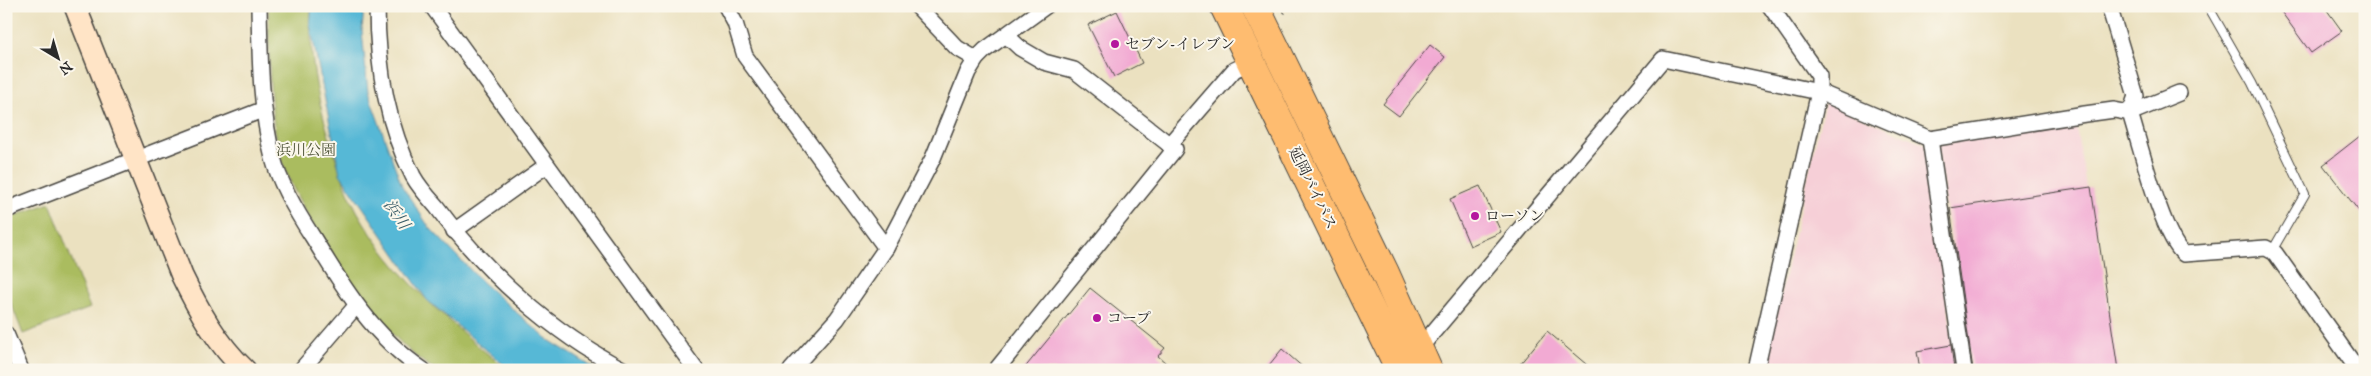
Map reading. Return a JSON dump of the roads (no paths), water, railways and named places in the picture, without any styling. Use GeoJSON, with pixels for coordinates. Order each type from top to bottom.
{"type":"FeatureCollection","features":[{"type":"Feature","properties":{"kind":"highway","name":"延岡バイパス"},"geometry":{"type":"LineString","coordinates":[[1224,6],[1400,370]]}},
{"type":"Feature","properties":{"kind":"highway","name":"延岡バイパス"},"geometry":{"type":"LineString","coordinates":[[1255,6],[1385,273],[1424,360]]}},
{"type":"Feature","properties":{"kind":"street"},"geometry":{"type":"LineString","coordinates":[[75,6],[182,276],[197,306],[216,336],[245,370]]}},
{"type":"Feature","properties":{"kind":"street"},"geometry":{"type":"LineString","coordinates":[[259,6],[262,110],[273,160],[298,213],[356,306],[379,334],[407,359],[423,370]]}},
{"type":"Feature","properties":{"kind":"street"},"geometry":{"type":"LineString","coordinates":[[377,6],[377,46],[393,129],[414,177],[454,231],[490,269],[535,310],[590,352],[624,370]]}},
{"type":"Feature","properties":{"kind":"street"},"geometry":{"type":"LineString","coordinates":[[432,6],[696,370]]}},
{"type":"Feature","properties":{"kind":"street"},"geometry":{"type":"LineString","coordinates":[[726,6],[735,23],[745,56],[886,248]]}},
{"type":"Feature","properties":{"kind":"street"},"geometry":{"type":"LineString","coordinates":[[917,6],[957,48],[976,59]]}},
{"type":"Feature","properties":{"kind":"street"},"geometry":{"type":"LineString","coordinates":[[791,370],[837,318],[886,248],[933,158],[968,72],[976,59],[1046,6]]}},
{"type":"Feature","properties":{"kind":"street"},"geometry":{"type":"LineString","coordinates":[[1756,370],[1819,92],[1819,76],[1770,6]]}},
{"type":"Feature","properties":{"kind":"street"},"geometry":{"type":"LineString","coordinates":[[2109,6],[2136,96],[2130,112],[2161,209],[2177,248],[2184,254],[2266,248],[2272,251],[2358,370]]}},
{"type":"Feature","properties":{"kind":"street"},"geometry":{"type":"LineString","coordinates":[[996,370],[1175,149],[1074,70],[1044,62],[1020,48],[1007,36]]}},
{"type":"Feature","properties":{"kind":"street"},"geometry":{"type":"LineString","coordinates":[[1424,360],[1663,59],[1819,92],[1930,139],[2114,110],[2130,112],[2179,93]]}},
{"type":"Feature","properties":{"kind":"street"},"geometry":{"type":"LineString","coordinates":[[1169,145],[1234,70],[1252,62]]}},
{"type":"Feature","properties":{"kind":"street"},"geometry":{"type":"LineString","coordinates":[[6,210],[262,110]]}},
{"type":"Feature","properties":{"kind":"street"},"geometry":{"type":"LineString","coordinates":[[1930,139],[1964,370]]}},
{"type":"Feature","properties":{"kind":"street"},"geometry":{"type":"LineString","coordinates":[[454,231],[547,165]]}},
{"type":"Feature","properties":{"kind":"street"},"geometry":{"type":"LineString","coordinates":[[300,370],[356,306]]}},
{"type":"Feature","properties":{"kind":"street"},"geometry":{"type":"LineString","coordinates":[[6,334],[21,370]]}},
{"type":"Feature","properties":{"kind":"lane"},"geometry":{"type":"LineString","coordinates":[[2208,6],[2252,83],[2305,194],[2272,251]]}},
{"type":"Feature","properties":{"kind":"water","name":"浜川"},"geometry":{"type":"Polygon","coordinates":[[[312,6],[364,6],[362,31],[368,92],[402,186],[429,227],[483,283],[547,339],[597,370],[510,370],[427,300],[340,174],[310,25],[312,6]]]}},
{"type":"Feature","properties":{"kind":"place","name":"セブン-イレブン"},"geometry":{"type":"Point","coordinates":[1115,44]}},
{"type":"Feature","properties":{"kind":"place","name":"ローソン"},"geometry":{"type":"Point","coordinates":[1475,216]}},
{"type":"Feature","properties":{"kind":"place","name":"コープ"},"geometry":{"type":"Point","coordinates":[1097,318]}},
{"type":"Feature","properties":{"kind":"park label","name":"浜川公園"},"geometry":{"type":"Point","coordinates":[306,150]}}]}
